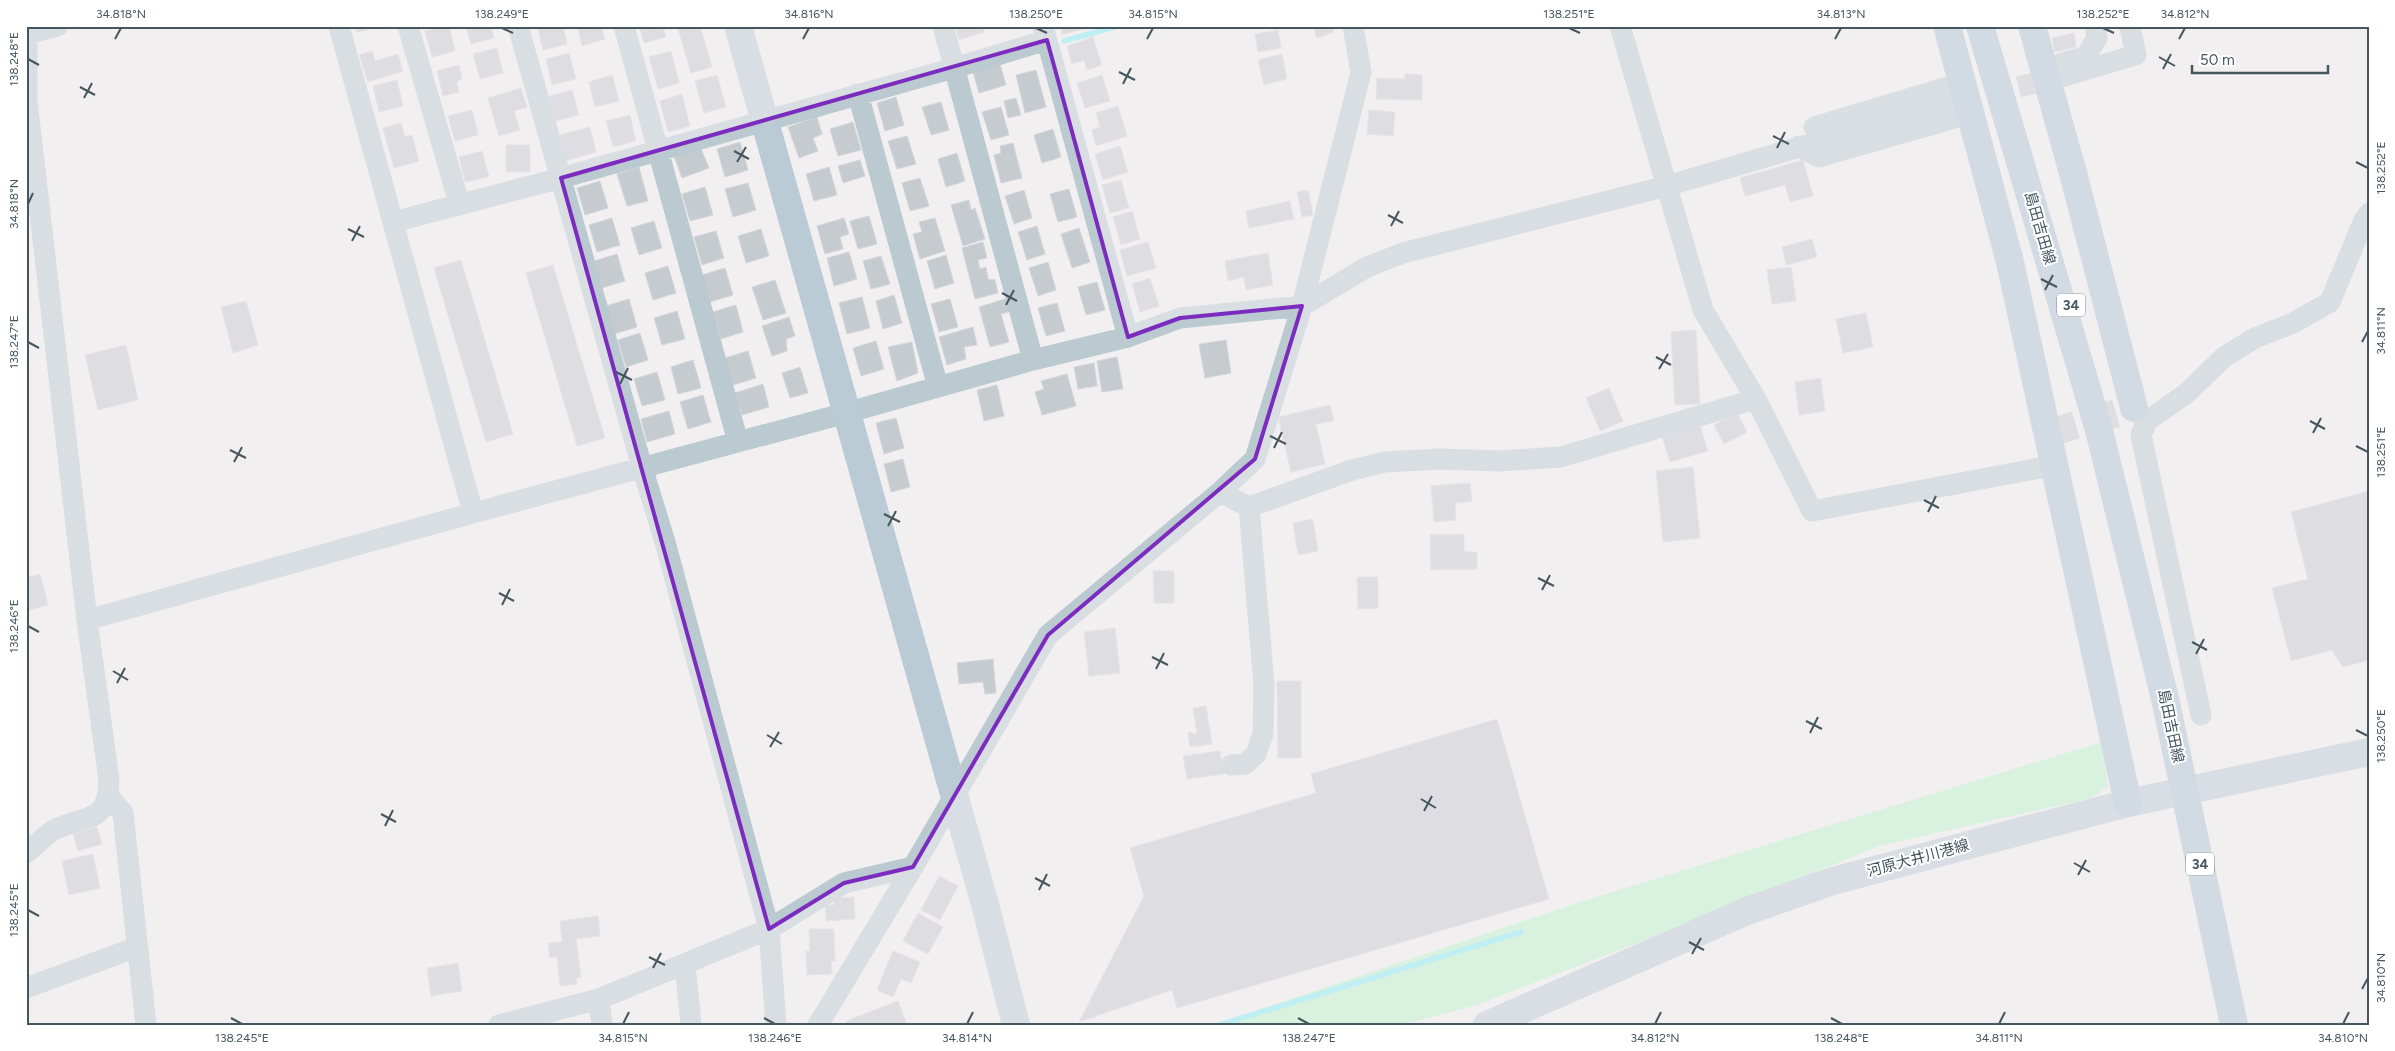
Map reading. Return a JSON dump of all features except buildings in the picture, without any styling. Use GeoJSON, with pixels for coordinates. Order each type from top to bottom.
{"type":"FeatureCollection","features":[{"type":"Feature","properties":{"kind":"main road"},"geometry":{"type":"LineString","coordinates":[[1947,26],[1962,99],[2010,262],[2049,433],[2128,803]]}},
{"type":"Feature","properties":{"kind":"main road","name":"島田吉田線"},"geometry":{"type":"LineString","coordinates":[[1980,26],[2099,430]]}},
{"type":"Feature","properties":{"kind":"main road","name":"島田吉田線"},"geometry":{"type":"LineString","coordinates":[[1997,26],[2042,180],[2099,430],[2166,703],[2234,1025]]}},
{"type":"Feature","properties":{"kind":"main road"},"geometry":{"type":"LineString","coordinates":[[2032,26],[2052,73],[2073,173],[2134,408]]}},
{"type":"Feature","properties":{"kind":"street"},"geometry":{"type":"LineString","coordinates":[[26,853],[53,830],[99,813],[109,797],[109,780],[87,620],[27,102],[28,30],[58,26]]}},
{"type":"Feature","properties":{"kind":"street"},"geometry":{"type":"LineString","coordinates":[[339,26],[473,513]]}},
{"type":"Feature","properties":{"kind":"street"},"geometry":{"type":"LineString","coordinates":[[408,26],[459,204]]}},
{"type":"Feature","properties":{"kind":"street"},"geometry":{"type":"LineString","coordinates":[[518,26],[642,467],[665,542],[769,929],[776,1025]]}},
{"type":"Feature","properties":{"kind":"street"},"geometry":{"type":"LineString","coordinates":[[624,26],[738,442]]}},
{"type":"Feature","properties":{"kind":"street"},"geometry":{"type":"LineString","coordinates":[[738,26],[954,796],[1016,1025]]}},
{"type":"Feature","properties":{"kind":"street"},"geometry":{"type":"LineString","coordinates":[[943,26],[1033,360]]}},
{"type":"Feature","properties":{"kind":"street"},"geometry":{"type":"LineString","coordinates":[[818,1025],[913,867],[1048,635],[1220,492],[1255,458],[1302,306],[1361,72],[1353,26]]}},
{"type":"Feature","properties":{"kind":"street"},"geometry":{"type":"LineString","coordinates":[[1620,26],[1703,310],[1756,399],[1812,510],[2056,466]]}},
{"type":"Feature","properties":{"kind":"street"},"geometry":{"type":"LineString","coordinates":[[2052,73],[2086,56],[2097,38],[2095,26]]}},
{"type":"Feature","properties":{"kind":"street"},"geometry":{"type":"LineString","coordinates":[[2052,73],[2136,55],[2130,26]]}},
{"type":"Feature","properties":{"kind":"street"},"geometry":{"type":"LineString","coordinates":[[393,222],[561,178],[954,68],[1045,33],[1128,337]]}},
{"type":"Feature","properties":{"kind":"street"},"geometry":{"type":"LineString","coordinates":[[858,94],[938,387]]}},
{"type":"Feature","properties":{"kind":"street"},"geometry":{"type":"LineString","coordinates":[[87,620],[473,513],[846,413],[1033,360],[1128,337],[1180,318],[1302,306],[1367,267],[1403,254],[1667,186],[1798,146],[1811,128],[1962,99]]}},
{"type":"Feature","properties":{"kind":"street"},"geometry":{"type":"LineString","coordinates":[[1798,146],[1819,157],[1962,99]]}},
{"type":"Feature","properties":{"kind":"street"},"geometry":{"type":"LineString","coordinates":[[2201,715],[2141,435],[2147,421],[2186,393],[2224,357],[2255,338],[2293,324],[2330,302],[2364,220],[2369,213]]}},
{"type":"Feature","properties":{"kind":"street"},"geometry":{"type":"LineString","coordinates":[[1220,492],[1248,507],[1352,470],[1385,462],[1440,459],[1499,462],[1561,457],[1756,399]]}},
{"type":"Feature","properties":{"kind":"street"},"geometry":{"type":"LineString","coordinates":[[1231,765],[1245,764],[1256,754],[1263,734],[1264,685],[1248,507]]}},
{"type":"Feature","properties":{"kind":"street","name":"河原大井川港線"},"geometry":{"type":"LineString","coordinates":[[1487,1025],[1747,911],[1833,881],[2128,803],[2369,752]]}},
{"type":"Feature","properties":{"kind":"street"},"geometry":{"type":"LineString","coordinates":[[109,797],[123,814],[146,1025]]}},
{"type":"Feature","properties":{"kind":"street"},"geometry":{"type":"LineString","coordinates":[[499,1025],[599,998],[769,929],[844,883],[913,867]]}},
{"type":"Feature","properties":{"kind":"street"},"geometry":{"type":"LineString","coordinates":[[26,988],[137,947]]}},
{"type":"Feature","properties":{"kind":"street"},"geometry":{"type":"LineString","coordinates":[[685,964],[691,1025]]}},
{"type":"Feature","properties":{"kind":"street"},"geometry":{"type":"LineString","coordinates":[[599,998],[602,1025]]}},
{"type":"Feature","properties":{"kind":"highlighted area"},"geometry":{"type":"Polygon","coordinates":[[[1047,40],[1128,337],[1180,318],[1302,306],[1255,459],[1048,635],[913,867],[844,883],[769,929],[561,178],[1047,40]]]}},
{"type":"Feature","properties":{"kind":"green space"},"geometry":{"type":"Polygon","coordinates":[[[2102,742],[2108,786],[2092,798],[1879,846],[1741,903],[1477,1005],[1398,1025],[1213,1025],[1583,901],[2102,742]]]}},
{"type":"Feature","properties":{"kind":"waterway"},"geometry":{"type":"LineString","coordinates":[[1064,41],[1118,26]]}},
{"type":"Feature","properties":{"kind":"waterway"},"geometry":{"type":"LineString","coordinates":[[1219,1025],[1521,932]]}},
{"type":"Feature","properties":{"kind":"tunnel"},"geometry":{"type":"LineString","coordinates":[[1956,101],[2061,77]]}},
{"type":"Feature","properties":{"kind":"tunnel"},"geometry":{"type":"LineString","coordinates":[[2049,433],[2134,408]]}}]}
